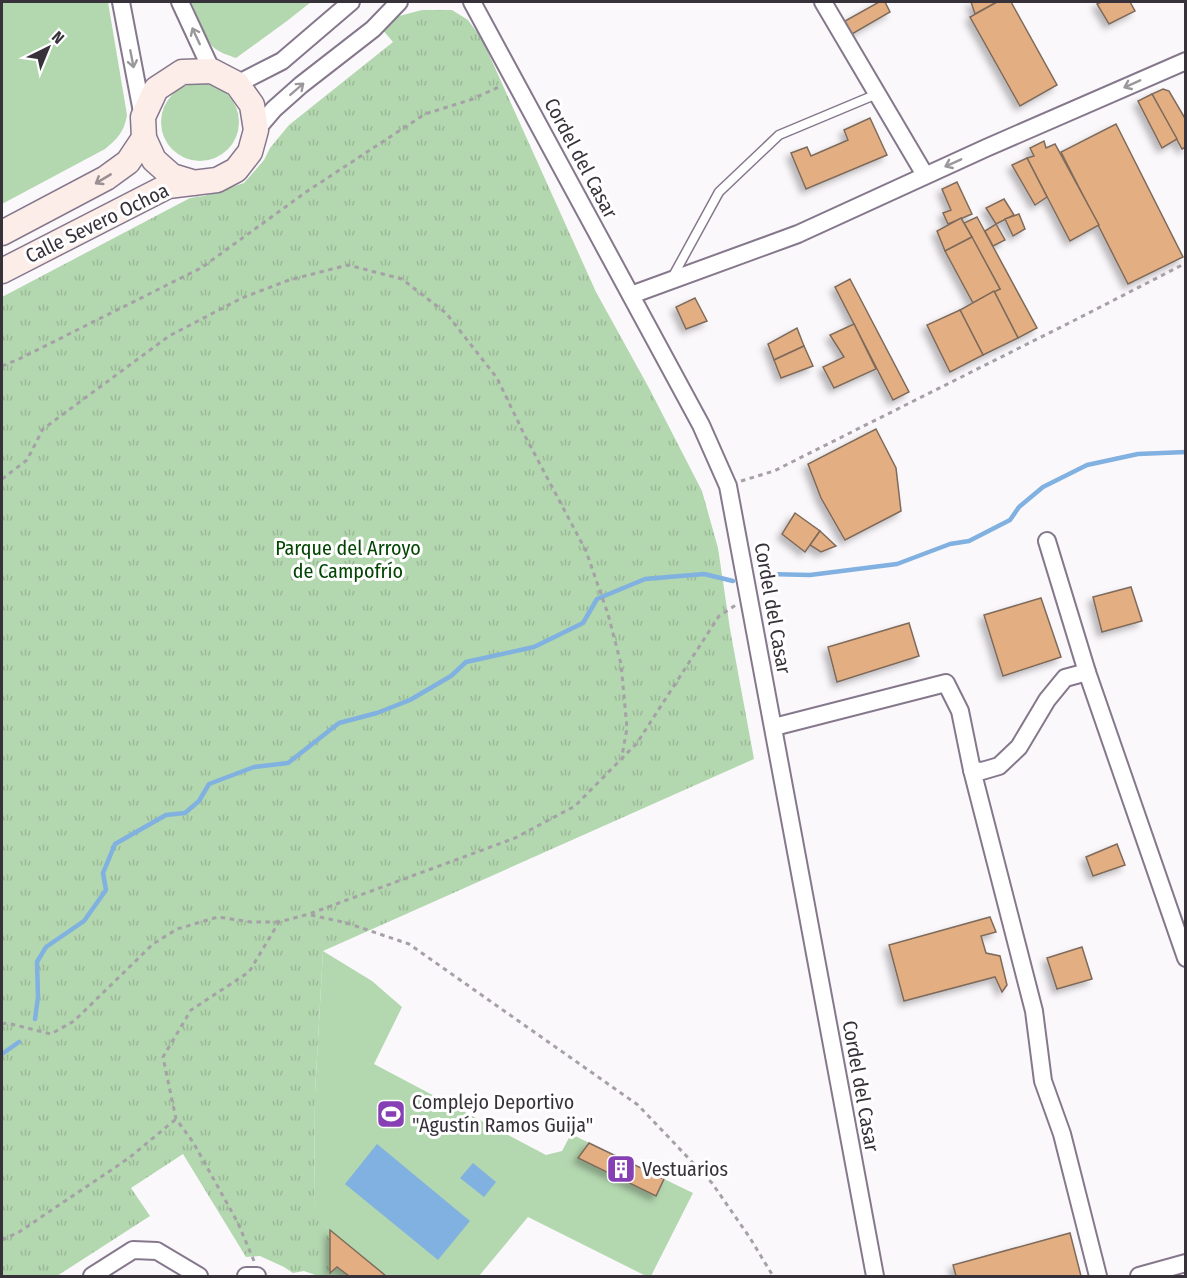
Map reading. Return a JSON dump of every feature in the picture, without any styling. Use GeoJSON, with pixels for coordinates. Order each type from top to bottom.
{"type":"FeatureCollection","features":[{"type":"Feature","properties":{"kind":"main road"},"geometry":{"type":"LineString","coordinates":[[213,71],[237,84],[252,105],[256,130],[250,152],[236,170],[217,180],[195,183],[172,176],[154,160],[144,128],[156,89],[182,72],[213,71]]}},
{"type":"Feature","properties":{"kind":"main road","name":"Calle Severo Ochoa"},"geometry":{"type":"LineString","coordinates":[[2,233],[106,178],[128,162],[144,128]]}},
{"type":"Feature","properties":{"kind":"main road","name":"Calle Severo Ochoa"},"geometry":{"type":"LineString","coordinates":[[2,271],[168,186],[195,183]]}},
{"type":"Feature","properties":{"kind":"street"},"geometry":{"type":"LineString","coordinates":[[121,2],[144,128]]}},
{"type":"Feature","properties":{"kind":"street"},"geometry":{"type":"LineString","coordinates":[[180,2],[213,71]]}},
{"type":"Feature","properties":{"kind":"street"},"geometry":{"type":"LineString","coordinates":[[237,84],[282,61],[351,2]]}},
{"type":"Feature","properties":{"kind":"street"},"geometry":{"type":"LineString","coordinates":[[256,130],[274,109],[301,85],[373,29],[385,8],[399,2]]}},
{"type":"Feature","properties":{"kind":"street"},"geometry":{"type":"LineString","coordinates":[[385,8],[411,2]]}},
{"type":"Feature","properties":{"kind":"street","name":"Cordel del Casar"},"geometry":{"type":"LineString","coordinates":[[469,2],[515,80],[701,425],[728,486],[875,1276]]}},
{"type":"Feature","properties":{"kind":"street"},"geometry":{"type":"LineString","coordinates":[[823,2],[925,176]]}},
{"type":"Feature","properties":{"kind":"street"},"geometry":{"type":"LineString","coordinates":[[631,295],[798,234],[1185,61]]}},
{"type":"Feature","properties":{"kind":"street"},"geometry":{"type":"LineString","coordinates":[[1047,541],[1087,672],[1185,958]]}},
{"type":"Feature","properties":{"kind":"street"},"geometry":{"type":"LineString","coordinates":[[972,770],[982,771],[999,766],[1019,747],[1047,700],[1065,678],[1087,672]]}},
{"type":"Feature","properties":{"kind":"street"},"geometry":{"type":"LineString","coordinates":[[774,727],[946,683],[960,711],[972,770],[1034,1011],[1043,1081],[1062,1134],[1098,1276]]}},
{"type":"Feature","properties":{"kind":"street"},"geometry":{"type":"LineString","coordinates":[[92,1276],[133,1250],[157,1251],[198,1276]]}},
{"type":"Feature","properties":{"kind":"street"},"geometry":{"type":"LineString","coordinates":[[1139,1276],[1185,1263]]}},
{"type":"Feature","properties":{"kind":"lane"},"geometry":{"type":"LineString","coordinates":[[672,279],[719,192],[778,135],[877,94]]}},
{"type":"Feature","properties":{"kind":"path"},"geometry":{"type":"LineString","coordinates":[[2,366],[201,268],[306,192],[425,114],[470,100],[515,80]]}},
{"type":"Feature","properties":{"kind":"path"},"geometry":{"type":"LineString","coordinates":[[728,486],[774,471],[1185,263]]}},
{"type":"Feature","properties":{"kind":"path"},"geometry":{"type":"LineString","coordinates":[[2,479],[27,460],[43,429],[169,336],[242,298],[289,280],[348,265],[402,279],[446,313],[497,378],[586,551],[608,614],[621,664],[627,728],[622,758]]}},
{"type":"Feature","properties":{"kind":"path"},"geometry":{"type":"LineString","coordinates":[[2,1024],[7,1023],[51,1034],[74,1021],[153,944],[177,929],[218,917],[251,922],[279,922],[309,914],[515,838],[575,806],[637,742],[719,616],[749,596]]}},
{"type":"Feature","properties":{"kind":"path"},"geometry":{"type":"LineString","coordinates":[[309,914],[347,923],[409,944],[638,1105],[712,1184],[750,1238],[772,1276]]}},
{"type":"Feature","properties":{"kind":"path"},"geometry":{"type":"LineString","coordinates":[[253,1273],[238,1223],[193,1142],[176,1119],[163,1058],[191,1010],[249,972],[279,922]]}},
{"type":"Feature","properties":{"kind":"path"},"geometry":{"type":"LineString","coordinates":[[2,1240],[19,1232],[129,1158],[176,1119]]}},
{"type":"Feature","properties":{"kind":"green space"},"geometry":{"type":"Polygon","coordinates":[[[2,2],[108,2],[127,115],[120,134],[105,149],[2,204],[2,2]]]}},
{"type":"Feature","properties":{"kind":"green space"},"geometry":{"type":"Polygon","coordinates":[[[191,2],[311,2],[236,58],[213,47],[191,2]]]}},
{"type":"Feature","properties":{"kind":"green space","name":"Parque del Arroyo de Campofrío"},"geometry":{"type":"Polygon","coordinates":[[[422,10],[452,10],[468,20],[482,39],[596,292],[702,491],[718,548],[754,759],[323,951],[315,1093],[314,1214],[330,1230],[330,1276],[318,1276],[304,1271],[293,1273],[260,1256],[246,1257],[183,1154],[131,1188],[150,1216],[57,1276],[2,1276],[2,297],[190,198],[204,196],[244,183],[289,125],[393,42],[382,29],[399,16],[422,10]]]}},
{"type":"Feature","properties":{"kind":"green space"},"geometry":{"type":"Polygon","coordinates":[[[192,83],[208,83],[222,89],[233,100],[239,114],[239,130],[233,144],[222,155],[208,161],[192,161],[178,155],[167,144],[161,130],[161,114],[167,100],[178,89],[192,83]]]}},
{"type":"Feature","properties":{"kind":"green space","name":"Complejo Deportivo \"Agustín Ramos Guija\""},"geometry":{"type":"Polygon","coordinates":[[[323,951],[372,981],[402,1007],[374,1064],[546,1155],[562,1151],[571,1134],[693,1193],[651,1276],[646,1276],[528,1217],[479,1276],[330,1276],[330,1230],[314,1215],[315,1093],[323,951]]]}},
{"type":"Feature","properties":{"kind":"water"},"geometry":{"type":"Polygon","coordinates":[[[377,1144],[470,1221],[438,1260],[345,1184],[377,1144]]]}},
{"type":"Feature","properties":{"kind":"water"},"geometry":{"type":"Polygon","coordinates":[[[473,1163],[496,1182],[484,1197],[460,1178],[473,1163]]]}},
{"type":"Feature","properties":{"kind":"building"},"geometry":{"type":"Polygon","coordinates":[[[879,2],[885,2],[890,12],[852,34],[845,21],[879,2]]]}},
{"type":"Feature","properties":{"kind":"building"},"geometry":{"type":"Polygon","coordinates":[[[971,2],[997,2],[975,14],[971,2]]]}},
{"type":"Feature","properties":{"kind":"building"},"geometry":{"type":"Polygon","coordinates":[[[997,2],[1011,2],[1057,85],[1020,106],[970,17],[997,2]]]}},
{"type":"Feature","properties":{"kind":"building"},"geometry":{"type":"Polygon","coordinates":[[[1130,2],[1135,11],[1109,24],[1097,4],[1130,2]]]}},
{"type":"Feature","properties":{"kind":"building"},"geometry":{"type":"Polygon","coordinates":[[[1163,89],[1169,91],[1186,120],[1186,147],[1182,149],[1152,94],[1163,89]]]}},
{"type":"Feature","properties":{"kind":"building"},"geometry":{"type":"Polygon","coordinates":[[[1152,94],[1177,139],[1162,148],[1138,101],[1152,94]]]}},
{"type":"Feature","properties":{"kind":"building"},"geometry":{"type":"Polygon","coordinates":[[[870,118],[887,155],[806,189],[791,153],[807,147],[811,156],[848,140],[844,130],[870,118]]]}},
{"type":"Feature","properties":{"kind":"building"},"geometry":{"type":"Polygon","coordinates":[[[1116,124],[1183,257],[1128,284],[1061,152],[1116,124]]]}},
{"type":"Feature","properties":{"kind":"building"},"geometry":{"type":"Polygon","coordinates":[[[1044,141],[1046,148],[1055,144],[1099,225],[1070,241],[1027,158],[1034,156],[1030,148],[1044,141]]]}},
{"type":"Feature","properties":{"kind":"building"},"geometry":{"type":"Polygon","coordinates":[[[1027,158],[1047,197],[1035,205],[1012,165],[1027,158]]]}},
{"type":"Feature","properties":{"kind":"building"},"geometry":{"type":"Polygon","coordinates":[[[957,182],[972,214],[948,224],[943,213],[951,210],[942,189],[957,182]]]}},
{"type":"Feature","properties":{"kind":"building"},"geometry":{"type":"Polygon","coordinates":[[[1004,199],[1014,215],[996,224],[986,208],[1004,199]]]}},
{"type":"Feature","properties":{"kind":"building"},"geometry":{"type":"Polygon","coordinates":[[[1019,214],[1025,229],[1013,236],[1005,219],[1019,214]]]}},
{"type":"Feature","properties":{"kind":"building"},"geometry":{"type":"Polygon","coordinates":[[[977,217],[1037,328],[1018,338],[994,291],[1000,289],[964,223],[977,217]]]}},
{"type":"Feature","properties":{"kind":"building"},"geometry":{"type":"Polygon","coordinates":[[[961,218],[972,237],[945,251],[937,231],[961,218]]]}},
{"type":"Feature","properties":{"kind":"building"},"geometry":{"type":"Polygon","coordinates":[[[996,224],[1005,240],[993,246],[985,231],[996,224]]]}},
{"type":"Feature","properties":{"kind":"building"},"geometry":{"type":"Polygon","coordinates":[[[972,237],[1000,289],[973,303],[945,251],[972,237]]]}},
{"type":"Feature","properties":{"kind":"building"},"geometry":{"type":"Polygon","coordinates":[[[850,279],[909,392],[893,400],[835,287],[850,279]]]}},
{"type":"Feature","properties":{"kind":"building"},"geometry":{"type":"Polygon","coordinates":[[[994,291],[1018,338],[983,355],[960,310],[994,291]]]}},
{"type":"Feature","properties":{"kind":"building"},"geometry":{"type":"Polygon","coordinates":[[[695,298],[707,321],[686,329],[676,307],[695,298]]]}},
{"type":"Feature","properties":{"kind":"building"},"geometry":{"type":"Polygon","coordinates":[[[960,310],[983,355],[950,372],[927,325],[960,310]]]}},
{"type":"Feature","properties":{"kind":"building"},"geometry":{"type":"Polygon","coordinates":[[[854,324],[876,369],[834,388],[823,367],[844,357],[830,335],[854,324]]]}},
{"type":"Feature","properties":{"kind":"building"},"geometry":{"type":"Polygon","coordinates":[[[797,328],[804,346],[774,360],[768,344],[797,328]]]}},
{"type":"Feature","properties":{"kind":"building"},"geometry":{"type":"Polygon","coordinates":[[[804,346],[813,366],[781,378],[774,360],[804,346]]]}},
{"type":"Feature","properties":{"kind":"building"},"geometry":{"type":"Polygon","coordinates":[[[876,429],[896,468],[901,511],[845,540],[821,498],[808,464],[876,429]]]}},
{"type":"Feature","properties":{"kind":"building"},"geometry":{"type":"Polygon","coordinates":[[[795,513],[820,531],[805,552],[782,534],[795,513]]]}},
{"type":"Feature","properties":{"kind":"building"},"geometry":{"type":"Polygon","coordinates":[[[820,531],[836,546],[821,552],[810,545],[820,531]]]}},
{"type":"Feature","properties":{"kind":"building"},"geometry":{"type":"Polygon","coordinates":[[[1131,587],[1142,621],[1102,632],[1093,597],[1131,587]]]}},
{"type":"Feature","properties":{"kind":"building"},"geometry":{"type":"Polygon","coordinates":[[[1041,598],[1061,657],[1003,676],[984,615],[1041,598]]]}},
{"type":"Feature","properties":{"kind":"building"},"geometry":{"type":"Polygon","coordinates":[[[909,623],[919,656],[837,682],[828,647],[909,623]]]}},
{"type":"Feature","properties":{"kind":"building"},"geometry":{"type":"Polygon","coordinates":[[[1117,844],[1125,865],[1093,876],[1086,857],[1117,844]]]}},
{"type":"Feature","properties":{"kind":"building"},"geometry":{"type":"Polygon","coordinates":[[[990,917],[996,932],[981,936],[986,953],[1000,956],[1007,985],[1002,992],[995,977],[904,1001],[889,945],[990,917]]]}},
{"type":"Feature","properties":{"kind":"building"},"geometry":{"type":"Polygon","coordinates":[[[1082,947],[1092,979],[1057,989],[1047,958],[1082,947]]]}},
{"type":"Feature","properties":{"kind":"building","name":"Vestuarios"},"geometry":{"type":"Polygon","coordinates":[[[589,1143],[664,1179],[656,1196],[578,1158],[589,1143]]]}},
{"type":"Feature","properties":{"kind":"building"},"geometry":{"type":"Polygon","coordinates":[[[330,1230],[386,1276],[349,1276],[337,1267],[330,1273],[330,1230]]]}},
{"type":"Feature","properties":{"kind":"building"},"geometry":{"type":"Polygon","coordinates":[[[1070,1233],[1081,1276],[956,1276],[953,1265],[1070,1233]]]}},
{"type":"Feature","properties":{"kind":"waterway"},"geometry":{"type":"LineString","coordinates":[[767,574],[810,575],[897,564],[950,544],[969,541],[1010,520],[1019,507],[1043,487],[1087,465],[1138,454],[1186,452]]}},
{"type":"Feature","properties":{"kind":"waterway"},"geometry":{"type":"LineString","coordinates":[[35,1019],[38,997],[37,962],[46,947],[84,921],[106,890],[103,873],[115,844],[166,815],[185,813],[199,801],[209,784],[254,767],[288,763],[339,723],[377,713],[410,700],[451,676],[466,662],[534,647],[583,623],[597,599],[645,579],[704,574],[733,581]]}},
{"type":"Feature","properties":{"kind":"waterway"},"geometry":{"type":"LineString","coordinates":[[2,1054],[19,1042]]}},
{"type":"Feature","properties":{"kind":"place","name":"Complejo Deportivo \"Agustín Ramos Guija\""},"geometry":{"type":"Point","coordinates":[391,1114]}},
{"type":"Feature","properties":{"kind":"place","name":"Vestuarios"},"geometry":{"type":"Point","coordinates":[621,1169]}}]}
